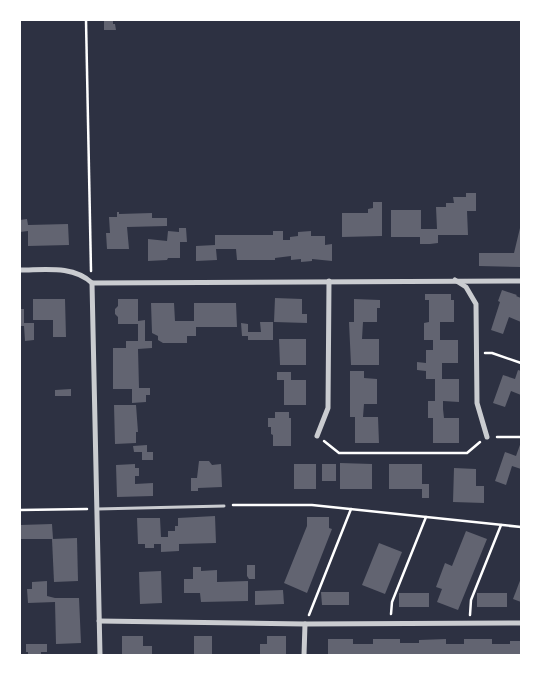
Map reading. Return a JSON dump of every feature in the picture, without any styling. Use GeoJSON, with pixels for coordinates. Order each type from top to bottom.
{"type":"FeatureCollection","features":[{"type":"Feature","properties":{"kind":"street"},"geometry":{"type":"LineString","coordinates":[[20,270],[74,272],[81,274],[92,282],[521,281]]}},
{"type":"Feature","properties":{"kind":"street"},"geometry":{"type":"LineString","coordinates":[[454,280],[466,287],[476,304],[477,402],[487,437]]}},
{"type":"Feature","properties":{"kind":"street"},"geometry":{"type":"LineString","coordinates":[[316,436],[328,408],[329,281]]}},
{"type":"Feature","properties":{"kind":"street"},"geometry":{"type":"LineString","coordinates":[[92,282],[100,655]]}},
{"type":"Feature","properties":{"kind":"street"},"geometry":{"type":"LineString","coordinates":[[99,621],[305,624],[521,623]]}},
{"type":"Feature","properties":{"kind":"street"},"geometry":{"type":"LineString","coordinates":[[304,655],[305,624]]}},
{"type":"Feature","properties":{"kind":"lane"},"geometry":{"type":"LineString","coordinates":[[96,509],[224,506]]}},
{"type":"Feature","properties":{"kind":"path"},"geometry":{"type":"LineString","coordinates":[[86,20],[92,282]]}},
{"type":"Feature","properties":{"kind":"path"},"geometry":{"type":"LineString","coordinates":[[476,352],[492,353],[521,363]]}},
{"type":"Feature","properties":{"kind":"path"},"geometry":{"type":"LineString","coordinates":[[316,436],[338,453],[467,453],[487,437],[521,437]]}},
{"type":"Feature","properties":{"kind":"path"},"geometry":{"type":"LineString","coordinates":[[224,506],[312,505],[521,527]]}},
{"type":"Feature","properties":{"kind":"path"},"geometry":{"type":"LineString","coordinates":[[20,510],[96,509]]}},
{"type":"Feature","properties":{"kind":"path"},"geometry":{"type":"LineString","coordinates":[[305,624],[351,509]]}},
{"type":"Feature","properties":{"kind":"path"},"geometry":{"type":"LineString","coordinates":[[391,624],[392,602],[426,517]]}},
{"type":"Feature","properties":{"kind":"path"},"geometry":{"type":"LineString","coordinates":[[470,623],[471,600],[502,525]]}},
{"type":"Feature","properties":{"kind":"building"},"geometry":{"type":"Polygon","coordinates":[[[104,20],[113,20],[116,30],[104,30],[104,20]]]}},
{"type":"Feature","properties":{"kind":"building"},"geometry":{"type":"Polygon","coordinates":[[[466,193],[476,193],[476,211],[467,211],[468,235],[438,235],[438,243],[430,244],[420,244],[420,237],[391,237],[391,210],[421,210],[421,229],[437,229],[436,207],[446,207],[446,203],[454,203],[453,197],[466,197],[466,193]]]}},
{"type":"Feature","properties":{"kind":"building"},"geometry":{"type":"Polygon","coordinates":[[[373,202],[382,202],[382,236],[342,237],[342,213],[368,213],[368,209],[373,208],[373,202]]]}},
{"type":"Feature","properties":{"kind":"building"},"geometry":{"type":"Polygon","coordinates":[[[117,212],[119,214],[152,213],[152,218],[167,218],[167,226],[127,227],[129,249],[107,249],[106,233],[110,233],[109,217],[117,217],[117,212]]]}},
{"type":"Feature","properties":{"kind":"building"},"geometry":{"type":"Polygon","coordinates":[[[27,219],[28,225],[68,224],[69,245],[28,246],[28,231],[20,232],[20,220],[27,219]]]}},
{"type":"Feature","properties":{"kind":"building"},"geometry":{"type":"Polygon","coordinates":[[[179,228],[186,228],[187,242],[180,242],[180,258],[148,261],[148,239],[167,241],[168,231],[179,232],[179,228]]]}},
{"type":"Feature","properties":{"kind":"building"},"geometry":{"type":"Polygon","coordinates":[[[520,228],[521,267],[479,266],[479,253],[514,253],[520,228]]]}},
{"type":"Feature","properties":{"kind":"building"},"geometry":{"type":"Polygon","coordinates":[[[273,231],[283,231],[283,240],[290,240],[290,237],[298,236],[298,232],[311,231],[311,236],[325,236],[325,245],[332,244],[332,261],[312,259],[312,261],[301,262],[301,259],[291,260],[291,256],[275,258],[275,260],[237,260],[236,249],[216,249],[217,260],[196,261],[196,246],[215,245],[215,235],[273,235],[273,231]]]}},
{"type":"Feature","properties":{"kind":"building"},"geometry":{"type":"Polygon","coordinates":[[[502,290],[521,298],[521,322],[509,317],[503,334],[491,330],[502,290]]]}},
{"type":"Feature","properties":{"kind":"building"},"geometry":{"type":"Polygon","coordinates":[[[425,294],[451,294],[451,300],[454,300],[454,322],[440,322],[440,340],[458,340],[458,363],[442,363],[442,379],[459,379],[459,402],[443,401],[443,409],[444,418],[459,418],[459,443],[433,443],[433,418],[428,418],[428,401],[435,401],[435,379],[426,379],[426,371],[417,370],[417,362],[426,363],[426,350],[433,350],[433,340],[424,340],[424,323],[429,322],[429,300],[425,300],[425,294]]]}},
{"type":"Feature","properties":{"kind":"building"},"geometry":{"type":"Polygon","coordinates":[[[275,298],[302,299],[302,314],[307,314],[307,323],[274,322],[275,298]]]}},
{"type":"Feature","properties":{"kind":"building"},"geometry":{"type":"Polygon","coordinates":[[[33,299],[65,299],[66,337],[53,337],[53,320],[33,320],[33,299]]]}},
{"type":"Feature","properties":{"kind":"building"},"geometry":{"type":"Polygon","coordinates":[[[118,299],[138,299],[138,321],[145,320],[145,341],[152,341],[152,348],[138,349],[139,388],[150,388],[150,395],[146,395],[146,402],[132,403],[132,389],[113,389],[113,348],[126,348],[126,341],[138,341],[138,324],[118,324],[115,309],[118,306],[118,299]]]}},
{"type":"Feature","properties":{"kind":"building"},"geometry":{"type":"Polygon","coordinates":[[[354,299],[380,300],[380,308],[377,308],[377,322],[363,322],[362,339],[379,339],[379,365],[351,365],[349,322],[354,322],[354,299]]]}},
{"type":"Feature","properties":{"kind":"building"},"geometry":{"type":"Polygon","coordinates":[[[151,303],[174,303],[175,321],[194,321],[194,303],[236,303],[237,327],[196,327],[196,336],[187,336],[187,343],[163,343],[158,340],[158,336],[152,333],[151,303]]]}},
{"type":"Feature","properties":{"kind":"building"},"geometry":{"type":"Polygon","coordinates":[[[20,309],[24,309],[24,323],[34,323],[34,340],[25,341],[24,326],[20,326],[20,309]]]}},
{"type":"Feature","properties":{"kind":"building"},"geometry":{"type":"Polygon","coordinates":[[[260,322],[273,322],[273,340],[248,340],[248,336],[242,336],[241,323],[248,324],[248,332],[261,332],[260,322]]]}},
{"type":"Feature","properties":{"kind":"building"},"geometry":{"type":"Polygon","coordinates":[[[279,339],[306,339],[306,365],[280,365],[279,339]]]}},
{"type":"Feature","properties":{"kind":"building"},"geometry":{"type":"Polygon","coordinates":[[[518,370],[521,371],[521,395],[511,391],[505,407],[493,403],[503,375],[515,379],[518,370]]]}},
{"type":"Feature","properties":{"kind":"building"},"geometry":{"type":"Polygon","coordinates":[[[350,371],[364,371],[364,378],[377,379],[377,404],[364,404],[363,417],[378,417],[379,443],[355,443],[355,417],[350,417],[350,371]]]}},
{"type":"Feature","properties":{"kind":"building"},"geometry":{"type":"Polygon","coordinates":[[[277,372],[291,372],[291,380],[306,380],[306,405],[284,405],[284,380],[277,380],[277,372]]]}},
{"type":"Feature","properties":{"kind":"building"},"geometry":{"type":"Polygon","coordinates":[[[71,389],[71,396],[55,396],[55,390],[71,389]]]}},
{"type":"Feature","properties":{"kind":"building"},"geometry":{"type":"Polygon","coordinates":[[[114,405],[136,405],[138,432],[136,432],[136,443],[115,444],[114,405]]]}},
{"type":"Feature","properties":{"kind":"building"},"geometry":{"type":"Polygon","coordinates":[[[275,412],[289,412],[289,418],[291,418],[291,446],[273,446],[273,435],[271,434],[271,427],[268,427],[268,418],[275,418],[275,412]]]}},
{"type":"Feature","properties":{"kind":"building"},"geometry":{"type":"Polygon","coordinates":[[[521,442],[521,469],[512,466],[506,485],[495,481],[505,452],[516,456],[521,442]]]}},
{"type":"Feature","properties":{"kind":"building"},"geometry":{"type":"Polygon","coordinates":[[[147,445],[147,452],[153,452],[153,460],[142,460],[142,452],[134,452],[133,446],[147,445]]]}},
{"type":"Feature","properties":{"kind":"building"},"geometry":{"type":"Polygon","coordinates":[[[199,461],[209,461],[212,465],[221,464],[222,487],[198,488],[198,491],[191,491],[191,478],[197,478],[199,461]]]}},
{"type":"Feature","properties":{"kind":"building"},"geometry":{"type":"Polygon","coordinates":[[[340,463],[372,464],[372,489],[340,489],[340,463]]]}},
{"type":"Feature","properties":{"kind":"building"},"geometry":{"type":"Polygon","coordinates":[[[135,464],[135,468],[139,468],[139,476],[135,476],[135,484],[153,483],[153,496],[117,497],[116,465],[135,464]]]}},
{"type":"Feature","properties":{"kind":"building"},"geometry":{"type":"Polygon","coordinates":[[[294,464],[316,464],[316,489],[294,489],[294,464]]]}},
{"type":"Feature","properties":{"kind":"building"},"geometry":{"type":"Polygon","coordinates":[[[322,464],[336,464],[336,481],[322,481],[322,464]]]}},
{"type":"Feature","properties":{"kind":"building"},"geometry":{"type":"Polygon","coordinates":[[[389,464],[422,464],[422,484],[429,484],[429,498],[422,498],[422,489],[389,489],[389,464]]]}},
{"type":"Feature","properties":{"kind":"building"},"geometry":{"type":"Polygon","coordinates":[[[454,468],[476,469],[476,486],[484,486],[484,503],[453,502],[454,468]]]}},
{"type":"Feature","properties":{"kind":"building"},"geometry":{"type":"Polygon","coordinates":[[[215,516],[216,543],[179,544],[179,551],[161,552],[161,544],[154,544],[154,548],[145,548],[145,544],[138,544],[137,518],[160,518],[161,537],[168,537],[168,531],[175,531],[175,526],[178,526],[178,518],[215,516]]]}},
{"type":"Feature","properties":{"kind":"building"},"geometry":{"type":"Polygon","coordinates":[[[307,517],[329,517],[329,528],[332,529],[307,593],[284,583],[307,526],[307,517]]]}},
{"type":"Feature","properties":{"kind":"building"},"geometry":{"type":"Polygon","coordinates":[[[52,524],[53,539],[20,539],[20,525],[52,524]]]}},
{"type":"Feature","properties":{"kind":"building"},"geometry":{"type":"Polygon","coordinates":[[[466,531],[487,539],[458,610],[437,602],[442,589],[436,587],[445,563],[452,566],[466,531]]]}},
{"type":"Feature","properties":{"kind":"building"},"geometry":{"type":"Polygon","coordinates":[[[77,538],[78,581],[54,582],[52,539],[77,538]]]}},
{"type":"Feature","properties":{"kind":"building"},"geometry":{"type":"Polygon","coordinates":[[[379,543],[402,552],[385,594],[362,585],[379,543]]]}},
{"type":"Feature","properties":{"kind":"building"},"geometry":{"type":"Polygon","coordinates":[[[247,565],[255,565],[255,579],[249,579],[247,576],[247,565]]]}},
{"type":"Feature","properties":{"kind":"building"},"geometry":{"type":"Polygon","coordinates":[[[193,567],[201,567],[201,571],[217,570],[217,582],[248,581],[248,601],[201,602],[200,593],[184,593],[184,579],[193,579],[193,567]]]}},
{"type":"Feature","properties":{"kind":"building"},"geometry":{"type":"Polygon","coordinates":[[[161,571],[162,603],[140,604],[139,572],[161,571]]]}},
{"type":"Feature","properties":{"kind":"building"},"geometry":{"type":"Polygon","coordinates":[[[521,578],[521,602],[513,599],[521,578]]]}},
{"type":"Feature","properties":{"kind":"building"},"geometry":{"type":"Polygon","coordinates":[[[47,581],[47,596],[79,598],[81,643],[56,644],[55,602],[28,603],[27,589],[32,589],[32,582],[47,581]]]}},
{"type":"Feature","properties":{"kind":"building"},"geometry":{"type":"Polygon","coordinates":[[[283,590],[284,604],[255,605],[255,591],[283,590]]]}},
{"type":"Feature","properties":{"kind":"building"},"geometry":{"type":"Polygon","coordinates":[[[321,592],[349,592],[349,605],[322,605],[321,592]]]}},
{"type":"Feature","properties":{"kind":"building"},"geometry":{"type":"Polygon","coordinates":[[[399,593],[429,593],[429,607],[399,607],[399,593]]]}},
{"type":"Feature","properties":{"kind":"building"},"geometry":{"type":"Polygon","coordinates":[[[477,593],[507,593],[507,607],[477,607],[477,593]]]}},
{"type":"Feature","properties":{"kind":"building"},"geometry":{"type":"Polygon","coordinates":[[[122,636],[143,636],[143,646],[152,646],[152,655],[122,655],[122,636]]]}},
{"type":"Feature","properties":{"kind":"building"},"geometry":{"type":"Polygon","coordinates":[[[194,636],[212,636],[212,655],[194,655],[194,636]]]}},
{"type":"Feature","properties":{"kind":"building"},"geometry":{"type":"Polygon","coordinates":[[[267,636],[286,636],[286,655],[260,655],[260,644],[267,644],[267,636]]]}},
{"type":"Feature","properties":{"kind":"building"},"geometry":{"type":"Polygon","coordinates":[[[328,639],[353,639],[353,644],[373,644],[373,639],[400,639],[400,643],[419,643],[419,640],[446,639],[446,644],[464,644],[464,639],[492,639],[492,644],[510,644],[510,641],[521,641],[521,655],[328,655],[328,639]]]}},
{"type":"Feature","properties":{"kind":"building"},"geometry":{"type":"Polygon","coordinates":[[[26,644],[47,644],[47,652],[41,652],[41,655],[28,655],[26,644]]]}}]}
